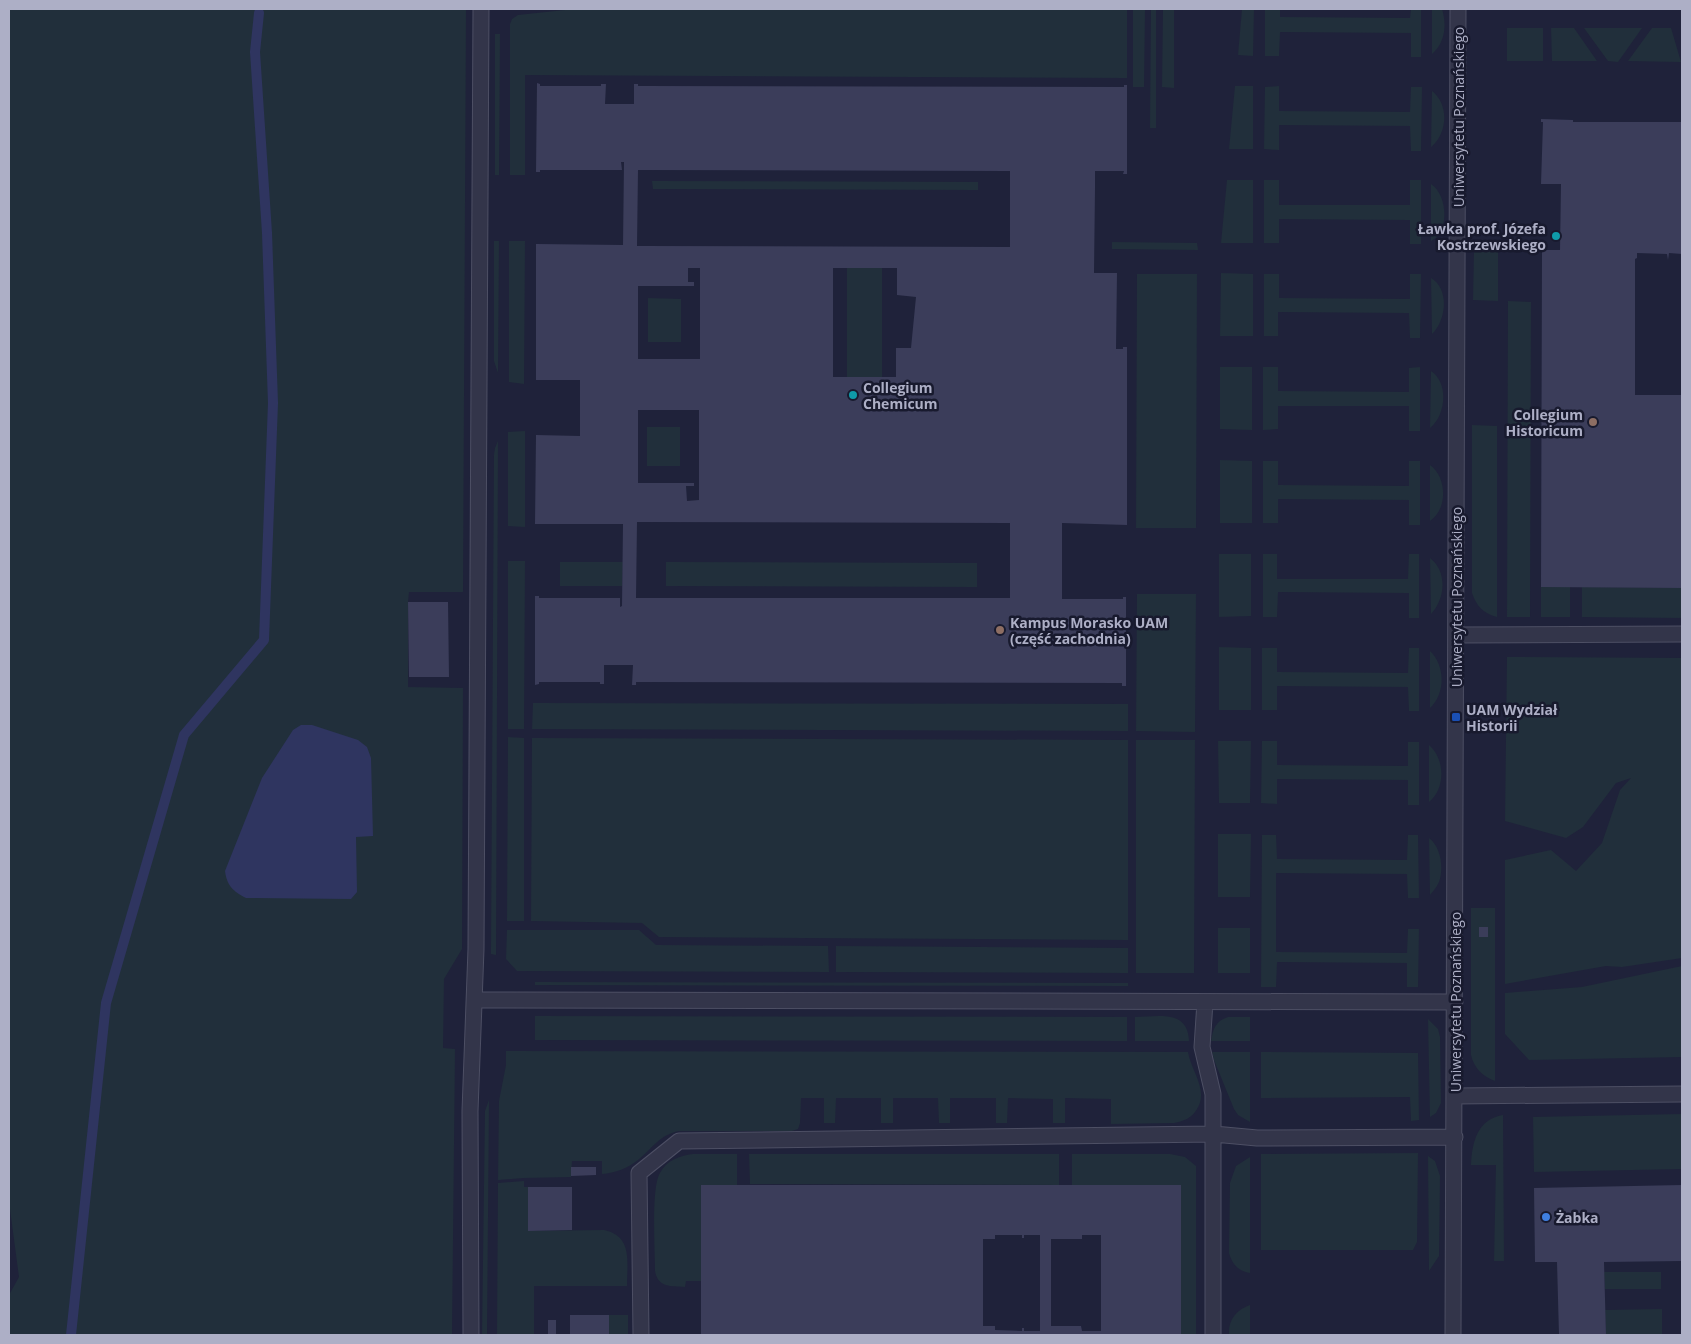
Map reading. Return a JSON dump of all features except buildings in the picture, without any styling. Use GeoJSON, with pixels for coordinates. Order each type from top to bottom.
{"type":"FeatureCollection","features":[{"type":"Feature","properties":{"kind":"street"},"geometry":{"type":"LineString","coordinates":[[471,1335],[470,1111],[475,1000],[480,9]]}},
{"type":"Feature","properties":{"kind":"street","name":"Uniwersytetu Poznańskiego"},"geometry":{"type":"LineString","coordinates":[[1453,1335],[1458,9]]}},
{"type":"Feature","properties":{"kind":"street"},"geometry":{"type":"LineString","coordinates":[[1456,635],[1682,634]]}},
{"type":"Feature","properties":{"kind":"street"},"geometry":{"type":"LineString","coordinates":[[475,1000],[1455,1002]]}},
{"type":"Feature","properties":{"kind":"street"},"geometry":{"type":"LineString","coordinates":[[1205,1002],[1202,1047],[1213,1094],[1214,1134],[1213,1335]]}},
{"type":"Feature","properties":{"kind":"street"},"geometry":{"type":"LineString","coordinates":[[1455,1096],[1682,1094]]}},
{"type":"Feature","properties":{"kind":"street"},"geometry":{"type":"LineString","coordinates":[[641,1335],[638,1173],[679,1141],[1214,1134],[1257,1138],[1455,1137]]}},
{"type":"Feature","properties":{"kind":"shaded area"},"geometry":{"type":"Polygon","coordinates":[[[9,9],[466,9],[463,592],[409,592],[408,602],[408,687],[463,688],[462,949],[444,979],[443,1048],[455,1049],[452,1335],[9,1335],[9,1295],[19,1277],[9,1202],[9,9]]]}},
{"type":"Feature","properties":{"kind":"shaded area"},"geometry":{"type":"Polygon","coordinates":[[[574,9],[1127,9],[1127,78],[525,75],[525,175],[510,175],[510,24],[512,19],[518,15],[574,9]]]}},
{"type":"Feature","properties":{"kind":"shaded area"},"geometry":{"type":"Polygon","coordinates":[[[1133,9],[1145,9],[1144,87],[1133,87],[1133,9]]]}},
{"type":"Feature","properties":{"kind":"shaded area"},"geometry":{"type":"Polygon","coordinates":[[[1151,9],[1156,9],[1156,128],[1150,128],[1151,9]]]}},
{"type":"Feature","properties":{"kind":"shaded area"},"geometry":{"type":"Polygon","coordinates":[[[1163,9],[1174,9],[1174,88],[1162,87],[1163,9]]]}},
{"type":"Feature","properties":{"kind":"shaded area"},"geometry":{"type":"Polygon","coordinates":[[[1242,9],[1254,9],[1253,56],[1238,55],[1242,9]]]}},
{"type":"Feature","properties":{"kind":"shaded area"},"geometry":{"type":"Polygon","coordinates":[[[1265,9],[1280,9],[1280,17],[1410,18],[1411,9],[1421,9],[1421,57],[1411,57],[1411,33],[1280,32],[1279,56],[1265,56],[1265,9]]]}},
{"type":"Feature","properties":{"kind":"shaded area"},"geometry":{"type":"Polygon","coordinates":[[[1432,9],[1442,9],[1444,33],[1440,45],[1432,54],[1432,9]]]}},
{"type":"Feature","properties":{"kind":"shaded area"},"geometry":{"type":"Polygon","coordinates":[[[1507,28],[1543,28],[1543,61],[1507,61],[1507,28]]]}},
{"type":"Feature","properties":{"kind":"shaded area"},"geometry":{"type":"Polygon","coordinates":[[[1551,28],[1574,28],[1597,61],[1552,61],[1551,28]]]}},
{"type":"Feature","properties":{"kind":"shaded area"},"geometry":{"type":"Polygon","coordinates":[[[1584,28],[1642,28],[1618,62],[1608,61],[1584,28]]]}},
{"type":"Feature","properties":{"kind":"shaded area"},"geometry":{"type":"Polygon","coordinates":[[[1652,28],[1671,28],[1681,62],[1628,61],[1652,28]]]}},
{"type":"Feature","properties":{"kind":"shaded area"},"geometry":{"type":"Polygon","coordinates":[[[495,34],[500,34],[499,175],[495,175],[495,34]]]}},
{"type":"Feature","properties":{"kind":"shaded area"},"geometry":{"type":"Polygon","coordinates":[[[1235,86],[1253,86],[1253,149],[1229,149],[1235,86]]]}},
{"type":"Feature","properties":{"kind":"shaded area"},"geometry":{"type":"Polygon","coordinates":[[[1279,86],[1279,111],[1410,112],[1411,87],[1422,87],[1421,151],[1411,151],[1410,126],[1279,125],[1279,150],[1264,149],[1265,87],[1279,86]]]}},
{"type":"Feature","properties":{"kind":"shaded area"},"geometry":{"type":"Polygon","coordinates":[[[1432,91],[1441,103],[1444,119],[1441,134],[1431,147],[1432,91]]]}},
{"type":"Feature","properties":{"kind":"shaded area"},"geometry":{"type":"Polygon","coordinates":[[[1227,180],[1253,180],[1253,243],[1221,243],[1227,180]]]}},
{"type":"Feature","properties":{"kind":"shaded area"},"geometry":{"type":"Polygon","coordinates":[[[1264,180],[1279,180],[1279,205],[1410,205],[1410,180],[1421,180],[1421,244],[1410,244],[1410,220],[1279,219],[1279,243],[1264,243],[1264,180]]]}},
{"type":"Feature","properties":{"kind":"shaded area"},"geometry":{"type":"Polygon","coordinates":[[[652,181],[978,182],[978,190],[653,189],[652,181]]]}},
{"type":"Feature","properties":{"kind":"shaded area"},"geometry":{"type":"Polygon","coordinates":[[[1431,184],[1436,188],[1442,200],[1444,221],[1440,233],[1431,241],[1431,184]]]}},
{"type":"Feature","properties":{"kind":"shaded area"},"geometry":{"type":"Polygon","coordinates":[[[494,241],[499,241],[498,373],[494,361],[494,241]]]}},
{"type":"Feature","properties":{"kind":"shaded area"},"geometry":{"type":"Polygon","coordinates":[[[509,241],[525,241],[524,384],[509,382],[509,241]]]}},
{"type":"Feature","properties":{"kind":"shaded area"},"geometry":{"type":"Polygon","coordinates":[[[1112,242],[1197,243],[1198,250],[1112,249],[1112,242]]]}},
{"type":"Feature","properties":{"kind":"shaded area"},"geometry":{"type":"Polygon","coordinates":[[[1474,251],[1498,251],[1498,301],[1473,300],[1474,251]]]}},
{"type":"Feature","properties":{"kind":"shaded area"},"geometry":{"type":"Polygon","coordinates":[[[847,268],[882,268],[882,377],[847,377],[847,268]]]}},
{"type":"Feature","properties":{"kind":"shaded area"},"geometry":{"type":"Polygon","coordinates":[[[1221,273],[1253,274],[1253,336],[1220,336],[1221,273]]]}},
{"type":"Feature","properties":{"kind":"shaded area"},"geometry":{"type":"Polygon","coordinates":[[[1137,274],[1197,274],[1196,528],[1136,528],[1137,274]]]}},
{"type":"Feature","properties":{"kind":"shaded area"},"geometry":{"type":"Polygon","coordinates":[[[1264,274],[1279,274],[1279,298],[1410,299],[1410,274],[1421,274],[1420,338],[1410,338],[1409,313],[1278,312],[1278,336],[1264,336],[1264,274]]]}},
{"type":"Feature","properties":{"kind":"shaded area"},"geometry":{"type":"Polygon","coordinates":[[[1431,278],[1441,290],[1444,305],[1440,321],[1432,334],[1431,278]]]}},
{"type":"Feature","properties":{"kind":"shaded area"},"geometry":{"type":"Polygon","coordinates":[[[648,298],[681,299],[681,342],[648,342],[648,298]]]}},
{"type":"Feature","properties":{"kind":"shaded area"},"geometry":{"type":"Polygon","coordinates":[[[1508,301],[1531,302],[1530,617],[1507,617],[1508,301]]]}},
{"type":"Feature","properties":{"kind":"shaded area"},"geometry":{"type":"Polygon","coordinates":[[[1220,367],[1252,367],[1252,430],[1220,429],[1220,367]]]}},
{"type":"Feature","properties":{"kind":"shaded area"},"geometry":{"type":"Polygon","coordinates":[[[1263,367],[1278,367],[1278,391],[1409,392],[1409,368],[1420,367],[1420,431],[1409,431],[1409,406],[1278,406],[1278,429],[1263,430],[1263,367]]]}},
{"type":"Feature","properties":{"kind":"shaded area"},"geometry":{"type":"Polygon","coordinates":[[[1431,371],[1441,383],[1443,399],[1439,415],[1430,428],[1431,371]]]}},
{"type":"Feature","properties":{"kind":"shaded area"},"geometry":{"type":"Polygon","coordinates":[[[1472,425],[1497,426],[1497,617],[1481,609],[1472,593],[1472,425]]]}},
{"type":"Feature","properties":{"kind":"shaded area"},"geometry":{"type":"Polygon","coordinates":[[[647,427],[680,427],[680,466],[647,466],[647,427]]]}},
{"type":"Feature","properties":{"kind":"shaded area"},"geometry":{"type":"Polygon","coordinates":[[[525,431],[525,527],[508,526],[508,432],[525,431]]]}},
{"type":"Feature","properties":{"kind":"shaded area"},"geometry":{"type":"Polygon","coordinates":[[[498,441],[496,955],[491,954],[491,949],[494,455],[498,441]]]}},
{"type":"Feature","properties":{"kind":"shaded area"},"geometry":{"type":"Polygon","coordinates":[[[1220,460],[1252,461],[1252,523],[1220,523],[1220,460]]]}},
{"type":"Feature","properties":{"kind":"shaded area"},"geometry":{"type":"Polygon","coordinates":[[[1263,461],[1278,461],[1278,485],[1409,486],[1409,461],[1420,461],[1420,525],[1409,525],[1409,500],[1278,499],[1278,523],[1263,523],[1263,461]]]}},
{"type":"Feature","properties":{"kind":"shaded area"},"geometry":{"type":"Polygon","coordinates":[[[1430,465],[1440,477],[1443,493],[1440,509],[1430,521],[1430,465]]]}},
{"type":"Feature","properties":{"kind":"shaded area"},"geometry":{"type":"Polygon","coordinates":[[[1219,554],[1251,554],[1251,616],[1219,617],[1219,554]]]}},
{"type":"Feature","properties":{"kind":"shaded area"},"geometry":{"type":"Polygon","coordinates":[[[1263,554],[1277,554],[1277,579],[1408,579],[1409,554],[1419,554],[1419,618],[1409,618],[1409,593],[1278,592],[1277,617],[1263,617],[1263,554]]]}},
{"type":"Feature","properties":{"kind":"shaded area"},"geometry":{"type":"Polygon","coordinates":[[[1430,558],[1436,564],[1442,578],[1442,593],[1436,608],[1431,614],[1430,558]]]}},
{"type":"Feature","properties":{"kind":"shaded area"},"geometry":{"type":"Polygon","coordinates":[[[508,561],[525,561],[524,729],[508,729],[508,561]]]}},
{"type":"Feature","properties":{"kind":"shaded area"},"geometry":{"type":"Polygon","coordinates":[[[560,562],[623,562],[622,586],[560,586],[560,562]]]}},
{"type":"Feature","properties":{"kind":"shaded area"},"geometry":{"type":"Polygon","coordinates":[[[666,562],[977,563],[977,587],[666,586],[666,562]]]}},
{"type":"Feature","properties":{"kind":"shaded area"},"geometry":{"type":"Polygon","coordinates":[[[1541,587],[1570,587],[1570,617],[1541,617],[1541,587]]]}},
{"type":"Feature","properties":{"kind":"shaded area"},"geometry":{"type":"Polygon","coordinates":[[[1582,587],[1682,588],[1682,618],[1582,617],[1582,587]]]}},
{"type":"Feature","properties":{"kind":"shaded area"},"geometry":{"type":"Polygon","coordinates":[[[1137,594],[1196,594],[1195,732],[1136,731],[1137,594]]]}},
{"type":"Feature","properties":{"kind":"shaded area"},"geometry":{"type":"Polygon","coordinates":[[[1219,647],[1251,648],[1251,710],[1219,710],[1219,647]]]}},
{"type":"Feature","properties":{"kind":"shaded area"},"geometry":{"type":"Polygon","coordinates":[[[1262,648],[1277,648],[1277,672],[1408,673],[1409,648],[1419,648],[1419,711],[1409,711],[1408,687],[1277,686],[1277,710],[1262,710],[1262,648]]]}},
{"type":"Feature","properties":{"kind":"shaded area"},"geometry":{"type":"Polygon","coordinates":[[[1430,651],[1439,664],[1442,679],[1439,695],[1430,708],[1430,651]]]}},
{"type":"Feature","properties":{"kind":"shaded area"},"geometry":{"type":"Polygon","coordinates":[[[1507,657],[1682,658],[1682,958],[1622,967],[1606,966],[1505,984],[1505,860],[1551,850],[1576,871],[1602,843],[1620,790],[1631,778],[1616,783],[1583,827],[1566,838],[1505,821],[1507,657]]]}},
{"type":"Feature","properties":{"kind":"shaded area"},"geometry":{"type":"Polygon","coordinates":[[[533,703],[1128,704],[1128,731],[532,729],[533,703]]]}},
{"type":"Feature","properties":{"kind":"shaded area"},"geometry":{"type":"Polygon","coordinates":[[[508,737],[524,738],[524,921],[507,921],[508,737]]]}},
{"type":"Feature","properties":{"kind":"shaded area"},"geometry":{"type":"Polygon","coordinates":[[[532,738],[1128,740],[1128,940],[659,937],[642,923],[531,921],[532,738]]]}},
{"type":"Feature","properties":{"kind":"shaded area"},"geometry":{"type":"Polygon","coordinates":[[[1136,740],[1195,740],[1194,973],[1136,973],[1136,740]]]}},
{"type":"Feature","properties":{"kind":"shaded area"},"geometry":{"type":"Polygon","coordinates":[[[1218,741],[1251,741],[1250,803],[1219,803],[1218,741]]]}},
{"type":"Feature","properties":{"kind":"shaded area"},"geometry":{"type":"Polygon","coordinates":[[[1262,741],[1277,741],[1277,765],[1408,766],[1408,742],[1419,742],[1419,805],[1408,805],[1408,780],[1277,779],[1277,804],[1261,803],[1262,741]]]}},
{"type":"Feature","properties":{"kind":"shaded area"},"geometry":{"type":"Polygon","coordinates":[[[1429,745],[1441,765],[1441,782],[1435,796],[1429,802],[1429,745]]]}},
{"type":"Feature","properties":{"kind":"shaded area"},"geometry":{"type":"Polygon","coordinates":[[[1218,834],[1251,834],[1250,897],[1218,897],[1218,834]]]}},
{"type":"Feature","properties":{"kind":"shaded area"},"geometry":{"type":"Polygon","coordinates":[[[1262,835],[1276,835],[1277,859],[1407,860],[1408,835],[1418,835],[1419,898],[1408,898],[1407,874],[1276,873],[1276,952],[1407,953],[1408,929],[1419,929],[1418,987],[1407,987],[1407,963],[1277,962],[1276,987],[1261,987],[1262,835]]]}},
{"type":"Feature","properties":{"kind":"shaded area"},"geometry":{"type":"Polygon","coordinates":[[[1429,838],[1439,852],[1441,864],[1439,882],[1430,895],[1429,838]]]}},
{"type":"Feature","properties":{"kind":"shaded area"},"geometry":{"type":"Polygon","coordinates":[[[1471,908],[1495,908],[1495,1081],[1479,1071],[1471,1055],[1471,908]]]}},
{"type":"Feature","properties":{"kind":"shaded area"},"geometry":{"type":"Polygon","coordinates":[[[1218,928],[1250,928],[1250,973],[1218,973],[1218,928]]]}},
{"type":"Feature","properties":{"kind":"shaded area"},"geometry":{"type":"Polygon","coordinates":[[[507,930],[639,930],[656,945],[828,946],[829,972],[517,971],[506,959],[507,930]]]}},
{"type":"Feature","properties":{"kind":"shaded area"},"geometry":{"type":"Polygon","coordinates":[[[836,946],[1128,948],[1128,973],[836,972],[836,946]]]}},
{"type":"Feature","properties":{"kind":"shaded area"},"geometry":{"type":"Polygon","coordinates":[[[1682,966],[1682,1057],[1529,1060],[1505,1034],[1505,993],[1582,987],[1682,966]]]}},
{"type":"Feature","properties":{"kind":"shaded area"},"geometry":{"type":"Polygon","coordinates":[[[535,982],[1128,983],[1128,986],[535,985],[535,982]]]}},
{"type":"Feature","properties":{"kind":"shaded area"},"geometry":{"type":"Polygon","coordinates":[[[535,1016],[1127,1017],[1127,1041],[535,1040],[535,1016]]]}},
{"type":"Feature","properties":{"kind":"shaded area"},"geometry":{"type":"Polygon","coordinates":[[[1162,1016],[1178,1019],[1187,1031],[1189,1041],[1135,1041],[1135,1017],[1162,1016]]]}},
{"type":"Feature","properties":{"kind":"shaded area"},"geometry":{"type":"Polygon","coordinates":[[[1228,1017],[1250,1017],[1250,1041],[1211,1041],[1216,1026],[1228,1017]]]}},
{"type":"Feature","properties":{"kind":"shaded area"},"geometry":{"type":"Polygon","coordinates":[[[1428,1019],[1438,1029],[1440,1037],[1441,1103],[1436,1113],[1430,1117],[1428,1019]]]}},
{"type":"Feature","properties":{"kind":"shaded area"},"geometry":{"type":"Polygon","coordinates":[[[506,1051],[1188,1052],[1201,1095],[1195,1112],[1187,1119],[1181,1121],[1174,1123],[1111,1124],[1111,1099],[1065,1098],[1065,1123],[1053,1123],[1053,1099],[1008,1098],[1007,1123],[996,1123],[996,1098],[950,1098],[950,1123],[939,1123],[938,1098],[893,1098],[893,1123],[881,1123],[881,1098],[836,1098],[835,1123],[824,1123],[824,1098],[801,1098],[800,1123],[798,1129],[792,1131],[679,1131],[661,1139],[634,1163],[616,1171],[602,1174],[602,1161],[572,1161],[571,1177],[498,1180],[499,1101],[506,1065],[506,1051]]]}},
{"type":"Feature","properties":{"kind":"shaded area"},"geometry":{"type":"Polygon","coordinates":[[[1212,1052],[1250,1052],[1250,1122],[1238,1115],[1234,1109],[1212,1052]]]}},
{"type":"Feature","properties":{"kind":"shaded area"},"geometry":{"type":"Polygon","coordinates":[[[1261,1052],[1418,1053],[1419,1120],[1411,1121],[1410,1097],[1261,1098],[1261,1052]]]}},
{"type":"Feature","properties":{"kind":"shaded area"},"geometry":{"type":"Polygon","coordinates":[[[489,1100],[487,1335],[482,1335],[485,1111],[489,1100]]]}},
{"type":"Feature","properties":{"kind":"shaded area"},"geometry":{"type":"Polygon","coordinates":[[[1682,1114],[1682,1169],[1534,1172],[1533,1117],[1682,1114]]]}},
{"type":"Feature","properties":{"kind":"shaded area"},"geometry":{"type":"Polygon","coordinates":[[[1503,1115],[1504,1261],[1494,1261],[1496,1165],[1471,1165],[1473,1148],[1478,1133],[1487,1121],[1503,1115]]]}},
{"type":"Feature","properties":{"kind":"shaded area"},"geometry":{"type":"Polygon","coordinates":[[[1418,1153],[1417,1242],[1413,1250],[1261,1250],[1261,1154],[1418,1153]]]}},
{"type":"Feature","properties":{"kind":"shaded area"},"geometry":{"type":"Polygon","coordinates":[[[693,1154],[737,1154],[737,1185],[701,1185],[701,1281],[686,1281],[685,1287],[670,1286],[659,1281],[655,1271],[655,1191],[657,1180],[666,1165],[678,1157],[693,1154]]]}},
{"type":"Feature","properties":{"kind":"shaded area"},"geometry":{"type":"Polygon","coordinates":[[[749,1154],[1059,1154],[1059,1185],[750,1184],[749,1154]]]}},
{"type":"Feature","properties":{"kind":"shaded area"},"geometry":{"type":"Polygon","coordinates":[[[1072,1154],[1170,1154],[1185,1157],[1196,1166],[1196,1335],[1181,1335],[1181,1185],[1072,1185],[1072,1154]]]}},
{"type":"Feature","properties":{"kind":"shaded area"},"geometry":{"type":"Polygon","coordinates":[[[1428,1156],[1435,1161],[1440,1176],[1439,1256],[1429,1271],[1428,1156]]]}},
{"type":"Feature","properties":{"kind":"shaded area"},"geometry":{"type":"Polygon","coordinates":[[[1250,1157],[1250,1273],[1242,1271],[1236,1266],[1229,1253],[1230,1183],[1236,1166],[1250,1157]]]}},
{"type":"Feature","properties":{"kind":"shaded area"},"geometry":{"type":"Polygon","coordinates":[[[524,1181],[524,1187],[528,1187],[528,1231],[604,1230],[613,1233],[620,1238],[626,1251],[627,1286],[534,1286],[534,1335],[497,1335],[498,1183],[524,1181]]]}},
{"type":"Feature","properties":{"kind":"shaded area"},"geometry":{"type":"Polygon","coordinates":[[[1604,1272],[1661,1272],[1661,1289],[1605,1289],[1604,1272]]]}},
{"type":"Feature","properties":{"kind":"shaded area"},"geometry":{"type":"Polygon","coordinates":[[[1250,1305],[1250,1335],[1229,1335],[1230,1325],[1234,1316],[1250,1305]]]}},
{"type":"Feature","properties":{"kind":"shaded area"},"geometry":{"type":"Polygon","coordinates":[[[1662,1309],[1662,1335],[1606,1335],[1605,1310],[1662,1309]]]}},
{"type":"Feature","properties":{"kind":"shaded area"},"geometry":{"type":"Polygon","coordinates":[[[609,1315],[628,1315],[628,1335],[609,1335],[609,1315]]]}},
{"type":"Feature","properties":{"kind":"water"},"geometry":{"type":"Polygon","coordinates":[[[301,725],[312,725],[358,740],[367,747],[371,758],[373,836],[356,837],[357,892],[351,899],[246,898],[231,887],[227,881],[225,871],[262,778],[293,730],[301,725]]]}},
{"type":"Feature","properties":{"kind":"waterway"},"geometry":{"type":"LineString","coordinates":[[71,1335],[106,1003],[184,735],[264,640],[273,403],[267,233],[255,52],[259,13]]}},
{"type":"Feature","properties":{"kind":"place","name":"Ławka prof. Józefa Kostrzewskiego"},"geometry":{"type":"Point","coordinates":[1556,236]}},
{"type":"Feature","properties":{"kind":"place","name":"Collegium Chemicum"},"geometry":{"type":"Point","coordinates":[853,395]}},
{"type":"Feature","properties":{"kind":"place","name":"Collegium Historicum"},"geometry":{"type":"Point","coordinates":[1593,422]}},
{"type":"Feature","properties":{"kind":"place","name":"Kampus Morasko UAM (część zachodnia)"},"geometry":{"type":"Point","coordinates":[1000,630]}},
{"type":"Feature","properties":{"kind":"place","name":"UAM Wydział Historii"},"geometry":{"type":"Point","coordinates":[1456,717]}},
{"type":"Feature","properties":{"kind":"place","name":"Żabka"},"geometry":{"type":"Point","coordinates":[1546,1217]}}]}
